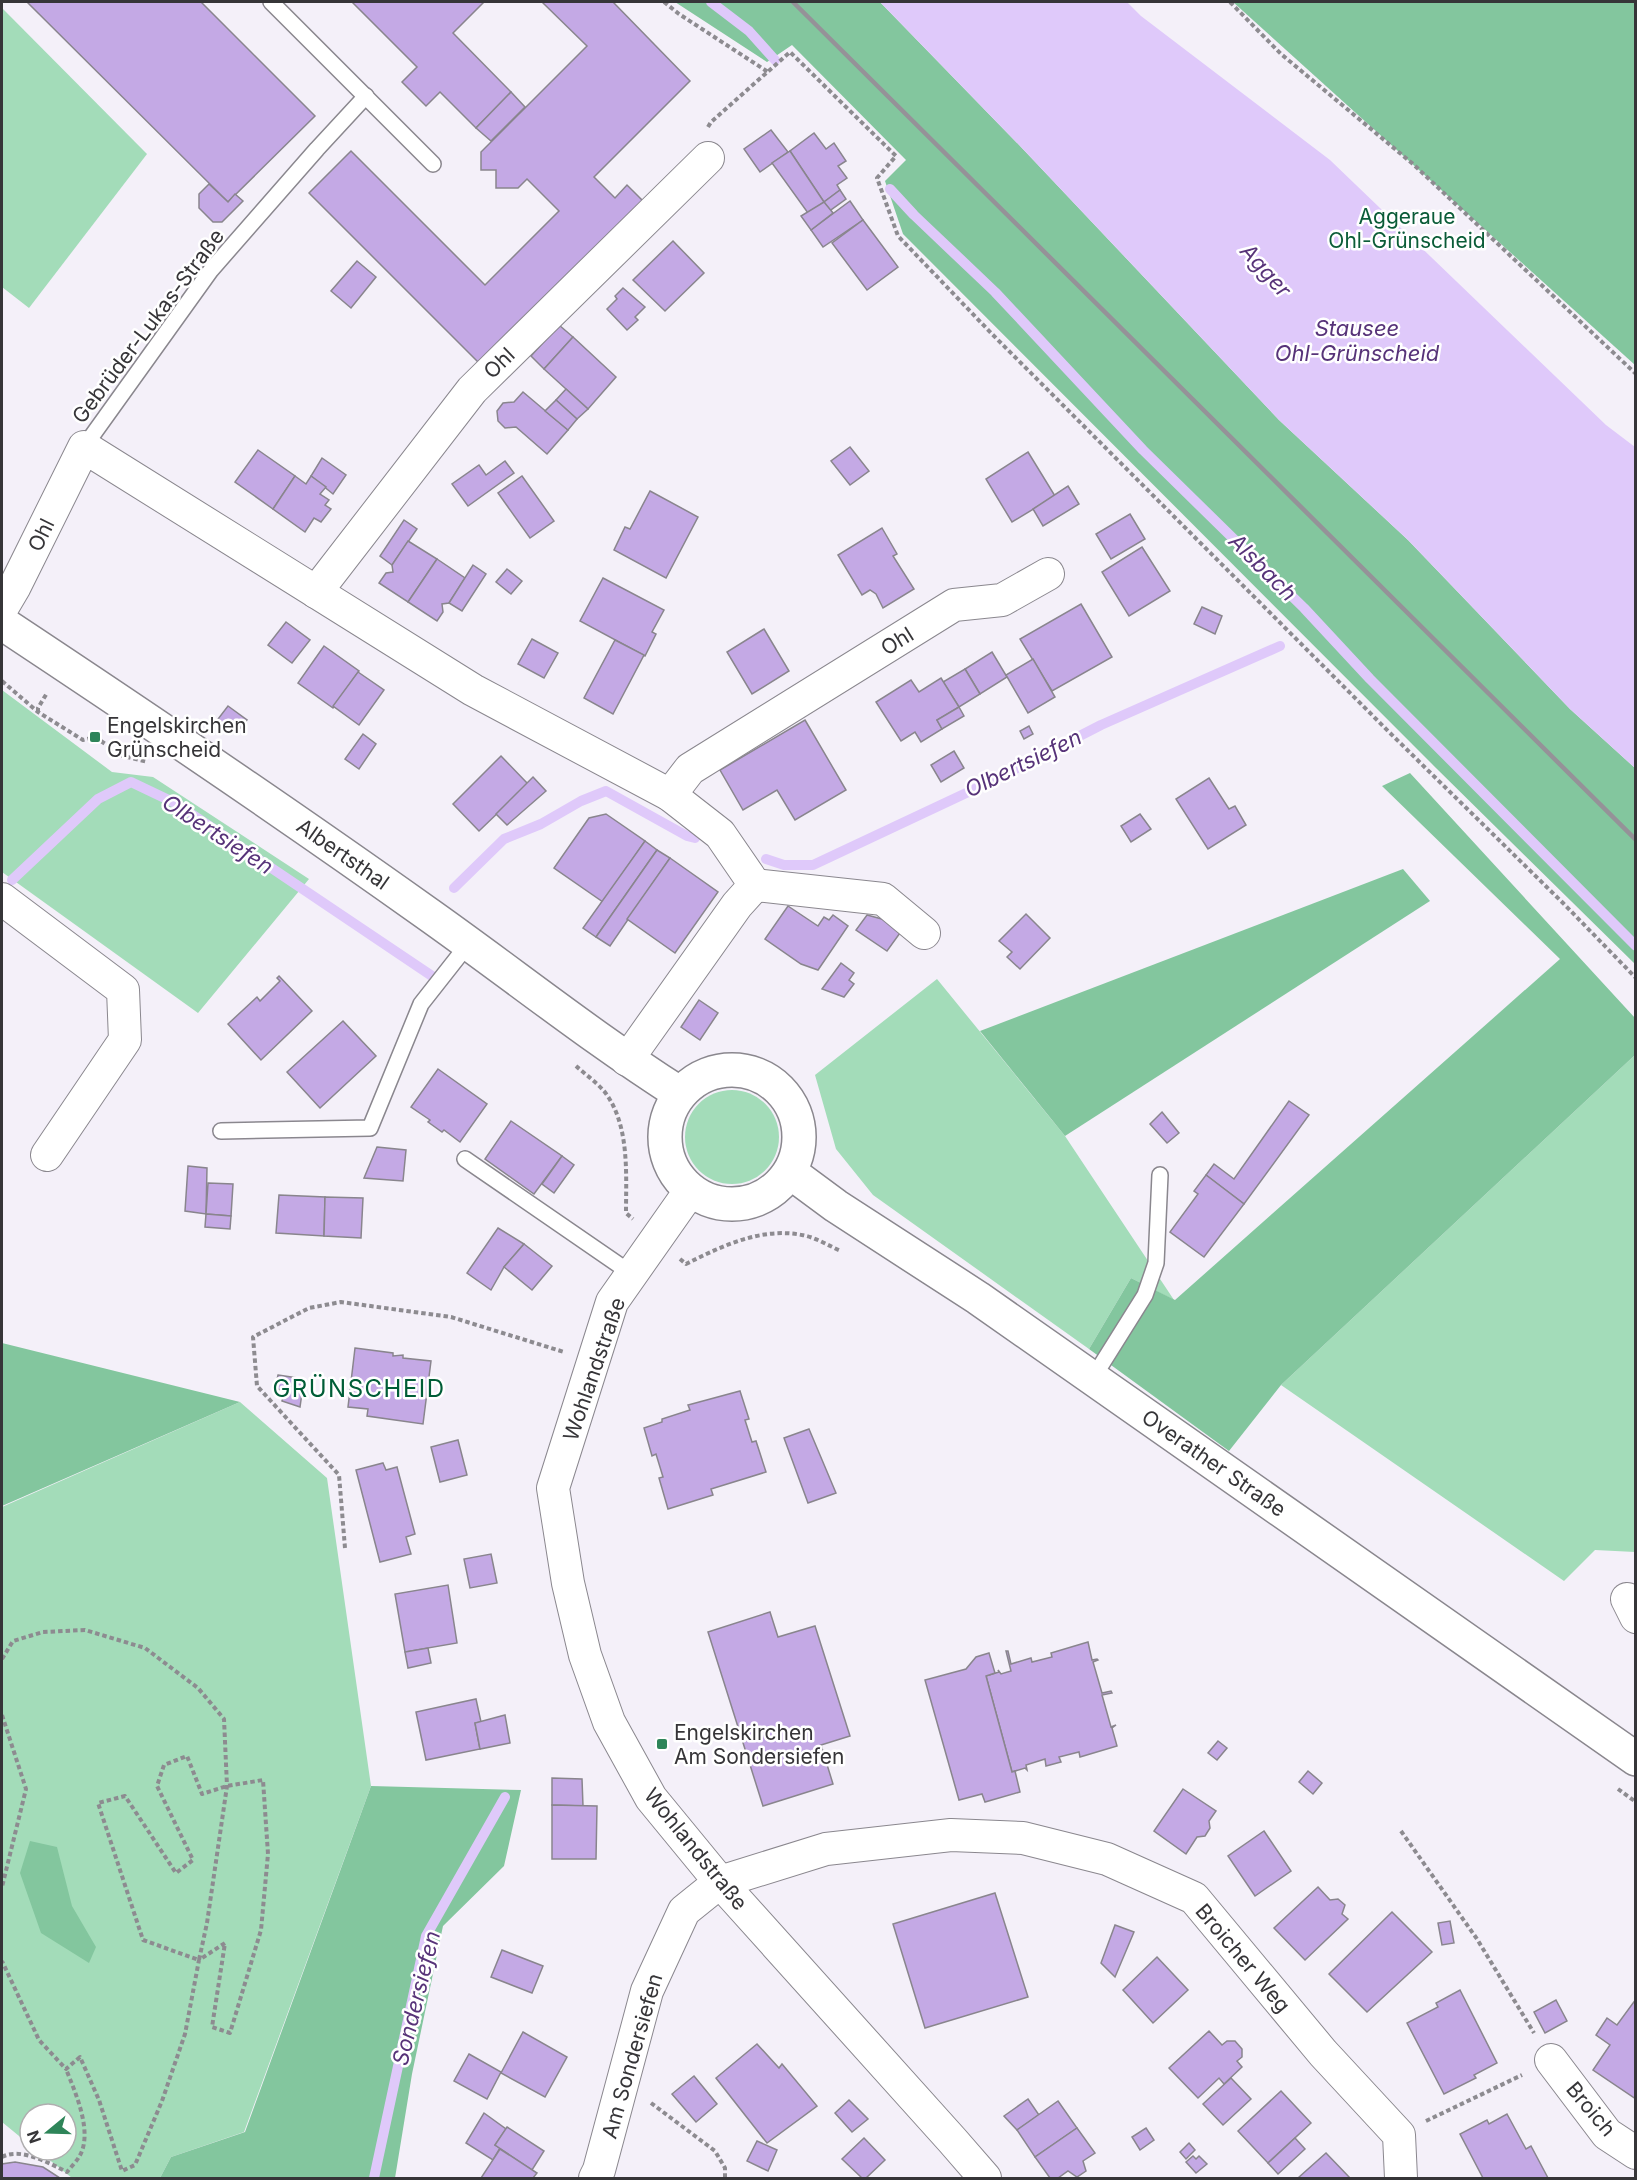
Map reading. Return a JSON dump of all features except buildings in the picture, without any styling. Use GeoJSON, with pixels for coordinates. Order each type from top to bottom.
{"type":"FeatureCollection","features":[{"type":"Feature","properties":{"kind":"main road","name":"Albertsthal"},"geometry":{"type":"LineString","coordinates":[[2,623],[326,841],[627,1060],[679,1093]]}},
{"type":"Feature","properties":{"kind":"main road"},"geometry":{"type":"LineString","coordinates":[[723,1070],[753,1072],[771,1082],[785,1096],[796,1114],[800,1134],[797,1154],[790,1172],[770,1193],[744,1204],[725,1205],[706,1200],[690,1191],[672,1170],[664,1144],[666,1118],[679,1093],[694,1080],[723,1070]]}},
{"type":"Feature","properties":{"kind":"main road","name":"Overather Straße"},"geometry":{"type":"LineString","coordinates":[[790,1172],[836,1206],[978,1298],[1635,1759]]}},
{"type":"Feature","properties":{"kind":"street","name":"Ohl"},"geometry":{"type":"LineString","coordinates":[[316,592],[472,390],[708,158]]}},
{"type":"Feature","properties":{"kind":"street","name":"Ohl"},"geometry":{"type":"LineString","coordinates":[[2,608],[84,447]]}},
{"type":"Feature","properties":{"kind":"street"},"geometry":{"type":"LineString","coordinates":[[84,447],[473,690],[670,795],[720,834],[755,885],[883,899],[924,933]]}},
{"type":"Feature","properties":{"kind":"street","name":"Ohl"},"geometry":{"type":"LineString","coordinates":[[670,795],[690,769],[954,605],[1002,600],[1048,574]]}},
{"type":"Feature","properties":{"kind":"street"},"geometry":{"type":"LineString","coordinates":[[627,1060],[737,905],[755,885]]}},
{"type":"Feature","properties":{"kind":"street"},"geometry":{"type":"LineString","coordinates":[[2,899],[123,990],[125,1040],[47,1155]]}},
{"type":"Feature","properties":{"kind":"street","name":"Wohlandstraße"},"geometry":{"type":"LineString","coordinates":[[690,1191],[612,1302],[553,1488],[568,1583],[585,1655],[609,1722],[651,1798],[720,1882],[985,2178]]}},
{"type":"Feature","properties":{"kind":"street","name":"Broicher Weg"},"geometry":{"type":"LineString","coordinates":[[720,1882],[826,1849],[951,1835],[1023,1838],[1107,1859],[1194,1898],[1323,2053],[1399,2135]]}},
{"type":"Feature","properties":{"kind":"street","name":"Am Sondersiefen"},"geometry":{"type":"LineString","coordinates":[[595,2178],[647,1991],[684,1911],[720,1882]]}},
{"type":"Feature","properties":{"kind":"street","name":"Broich"},"geometry":{"type":"LineString","coordinates":[[1551,2061],[1607,2134],[1635,2153]]}},
{"type":"Feature","properties":{"kind":"street"},"geometry":{"type":"LineString","coordinates":[[1399,2135],[1401,2178]]}},
{"type":"Feature","properties":{"kind":"lane"},"geometry":{"type":"LineString","coordinates":[[272,2],[433,164]]}},
{"type":"Feature","properties":{"kind":"lane","name":"Gebrüder-Lukas-Straße"},"geometry":{"type":"LineString","coordinates":[[84,447],[211,270],[316,149],[366,96]]}},
{"type":"Feature","properties":{"kind":"lane"},"geometry":{"type":"LineString","coordinates":[[221,1131],[370,1128],[421,1004],[469,943]]}},
{"type":"Feature","properties":{"kind":"lane"},"geometry":{"type":"LineString","coordinates":[[465,1159],[632,1274]]}},
{"type":"Feature","properties":{"kind":"lane"},"geometry":{"type":"LineString","coordinates":[[1093,1378],[1145,1295],[1156,1263],[1160,1175]]}},
{"type":"Feature","properties":{"kind":"path"},"geometry":{"type":"LineString","coordinates":[[664,2],[768,72]]}},
{"type":"Feature","properties":{"kind":"path"},"geometry":{"type":"LineString","coordinates":[[1230,2],[1281,54],[1413,164],[1635,374]]}},
{"type":"Feature","properties":{"kind":"path"},"geometry":{"type":"LineString","coordinates":[[708,158],[702,142],[711,122],[790,52],[896,156],[877,178],[898,236],[992,334],[1563,903],[1635,978]]}},
{"type":"Feature","properties":{"kind":"path"},"geometry":{"type":"LineString","coordinates":[[2,681],[38,712],[83,740],[95,738],[123,756],[152,763]]}},
{"type":"Feature","properties":{"kind":"path"},"geometry":{"type":"LineString","coordinates":[[573,1064],[604,1092],[616,1115],[622,1133],[626,1213],[686,1264],[717,1249],[764,1233],[803,1235],[845,1253]]}},
{"type":"Feature","properties":{"kind":"path"},"geometry":{"type":"LineString","coordinates":[[345,1548],[339,1475],[257,1386],[253,1336],[309,1308],[341,1302],[451,1317],[594,1361]]}},
{"type":"Feature","properties":{"kind":"path"},"geometry":{"type":"LineString","coordinates":[[2,1659],[13,1641],[43,1632],[85,1630],[145,1648],[198,1688],[224,1719],[227,1786],[207,1923],[185,2034],[162,2102],[135,2165],[122,2171],[99,2100],[80,2057],[66,2069]]}},
{"type":"Feature","properties":{"kind":"path"},"geometry":{"type":"LineString","coordinates":[[2,1715],[26,1789],[2,1887]]}},
{"type":"Feature","properties":{"kind":"path"},"geometry":{"type":"LineString","coordinates":[[187,1756],[202,1794],[227,1786],[263,1780],[268,1854],[261,1930],[230,2033],[212,2027],[225,1943],[199,1960],[143,1940],[98,1803],[125,1796],[176,1873],[193,1860],[157,1786],[164,1765],[187,1756]]}},
{"type":"Feature","properties":{"kind":"path"},"geometry":{"type":"LineString","coordinates":[[1617,1788],[1635,1802]]}},
{"type":"Feature","properties":{"kind":"path"},"geometry":{"type":"LineString","coordinates":[[1399,2135],[1551,2061],[1477,1939],[1401,1831]]}},
{"type":"Feature","properties":{"kind":"path"},"geometry":{"type":"LineString","coordinates":[[2,1961],[39,2040],[66,2069],[79,2104],[85,2136],[80,2155],[67,2172],[34,2156],[6,2155],[2,2157]]}},
{"type":"Feature","properties":{"kind":"path"},"geometry":{"type":"LineString","coordinates":[[623,2083],[716,2151],[725,2168],[725,2178]]}},
{"type":"Feature","properties":{"kind":"green space"},"geometry":{"type":"Polygon","coordinates":[[[675,2],[880,2],[1021,147],[1279,420],[1408,540],[1570,709],[1635,768],[1635,964],[903,234],[885,181],[906,160],[792,45],[767,62],[675,2]]]}},
{"type":"Feature","properties":{"kind":"green space"},"geometry":{"type":"Polygon","coordinates":[[[1233,2],[1635,2],[1635,365],[1233,2]]]}},
{"type":"Feature","properties":{"kind":"green space"},"geometry":{"type":"Polygon","coordinates":[[[2,8],[147,154],[29,308],[2,287],[2,8]]]}},
{"type":"Feature","properties":{"kind":"green space"},"geometry":{"type":"Polygon","coordinates":[[[2,690],[112,772],[153,777],[309,879],[198,1013],[2,872],[2,690]]]}},
{"type":"Feature","properties":{"kind":"green space"},"geometry":{"type":"Polygon","coordinates":[[[1410,773],[1635,1018],[1635,1055],[1281,1385],[1229,1451],[1089,1349],[1131,1278],[1175,1300],[1560,959],[1382,786],[1410,773]]]}},
{"type":"Feature","properties":{"kind":"green space"},"geometry":{"type":"Polygon","coordinates":[[[1403,869],[1430,901],[1065,1136],[980,1031],[1403,869]]]}},
{"type":"Feature","properties":{"kind":"green space"},"geometry":{"type":"Polygon","coordinates":[[[937,979],[1065,1136],[1174,1300],[1131,1278],[1089,1349],[873,1195],[836,1149],[815,1075],[937,979]]]}},
{"type":"Feature","properties":{"kind":"green space"},"geometry":{"type":"Polygon","coordinates":[[[1635,1055],[1635,1552],[1595,1550],[1564,1581],[1281,1385],[1635,1055]]]}},
{"type":"Feature","properties":{"kind":"green space"},"geometry":{"type":"Polygon","coordinates":[[[732,1090],[750,1094],[765,1104],[775,1119],[779,1137],[775,1155],[765,1170],[750,1180],[732,1184],[714,1180],[699,1170],[689,1155],[685,1137],[689,1119],[699,1104],[714,1094],[732,1090]]]}},
{"type":"Feature","properties":{"kind":"green space"},"geometry":{"type":"Polygon","coordinates":[[[2,1343],[240,1402],[2,1506],[2,1343]]]}},
{"type":"Feature","properties":{"kind":"green space"},"geometry":{"type":"Polygon","coordinates":[[[240,1402],[327,1478],[371,1786],[244,2132],[171,2157],[160,2178],[72,2178],[52,2162],[78,2162],[78,2102],[18,2102],[18,2135],[2,2122],[2,1507],[240,1402]]]}},
{"type":"Feature","properties":{"kind":"green space"},"geometry":{"type":"Polygon","coordinates":[[[371,1786],[521,1790],[504,1866],[443,1926],[412,2074],[395,2178],[160,2178],[171,2157],[245,2132],[371,1786]]]}},
{"type":"Feature","properties":{"kind":"green space"},"geometry":{"type":"Polygon","coordinates":[[[30,1841],[57,1847],[72,1906],[96,1947],[89,1963],[41,1933],[20,1873],[30,1841]]]}},
{"type":"Feature","properties":{"kind":"water","name":"Stausee Ohl-Grünscheid"},"geometry":{"type":"Polygon","coordinates":[[[880,2],[1127,2],[1141,16],[1330,160],[1606,425],[1635,447],[1635,768],[1570,709],[1408,540],[1279,420],[1021,147],[880,2]]]}},
{"type":"Feature","properties":{"kind":"waterway","name":"Alsbach"},"geometry":{"type":"LineString","coordinates":[[711,2],[749,31],[775,60]]}},
{"type":"Feature","properties":{"kind":"waterway","name":"Alsbach"},"geometry":{"type":"LineString","coordinates":[[890,189],[995,292],[1143,450],[1304,608],[1370,679],[1636,946]]}},
{"type":"Feature","properties":{"kind":"waterway","name":"Olbertsiefen"},"geometry":{"type":"LineString","coordinates":[[766,859],[784,865],[813,865],[996,779],[1101,725],[1280,646]]}},
{"type":"Feature","properties":{"kind":"waterway","name":"Olbertsiefen"},"geometry":{"type":"LineString","coordinates":[[12,880],[98,799],[131,782],[175,803],[432,976]]}},
{"type":"Feature","properties":{"kind":"waterway","name":"Olbertsiefen"},"geometry":{"type":"LineString","coordinates":[[454,888],[504,839],[541,824],[581,801],[606,791],[687,836],[695,838]]}},
{"type":"Feature","properties":{"kind":"waterway","name":"Sondersiefen"},"geometry":{"type":"LineString","coordinates":[[374,2178],[426,1936],[505,1797]]}},
{"type":"Feature","properties":{"kind":"railway"},"geometry":{"type":"LineString","coordinates":[[793,2],[1636,840]]}},
{"type":"Feature","properties":{"kind":"place","name":"Engelskirchen Grünscheid"},"geometry":{"type":"Point","coordinates":[95,737]}},
{"type":"Feature","properties":{"kind":"place","name":"Engelskirchen Am Sondersiefen"},"geometry":{"type":"Point","coordinates":[662,1744]}},
{"type":"Feature","properties":{"kind":"district","name":"GRÜNSCHEID"},"geometry":{"type":"Point","coordinates":[359,1388]}},
{"type":"Feature","properties":{"kind":"park label","name":"Aggeraue Ohl-Grünscheid"},"geometry":{"type":"Point","coordinates":[1407,228]}},
{"type":"Feature","properties":{"kind":"water label","name":"Agger"},"geometry":{"type":"Point","coordinates":[1266,270]}}]}
